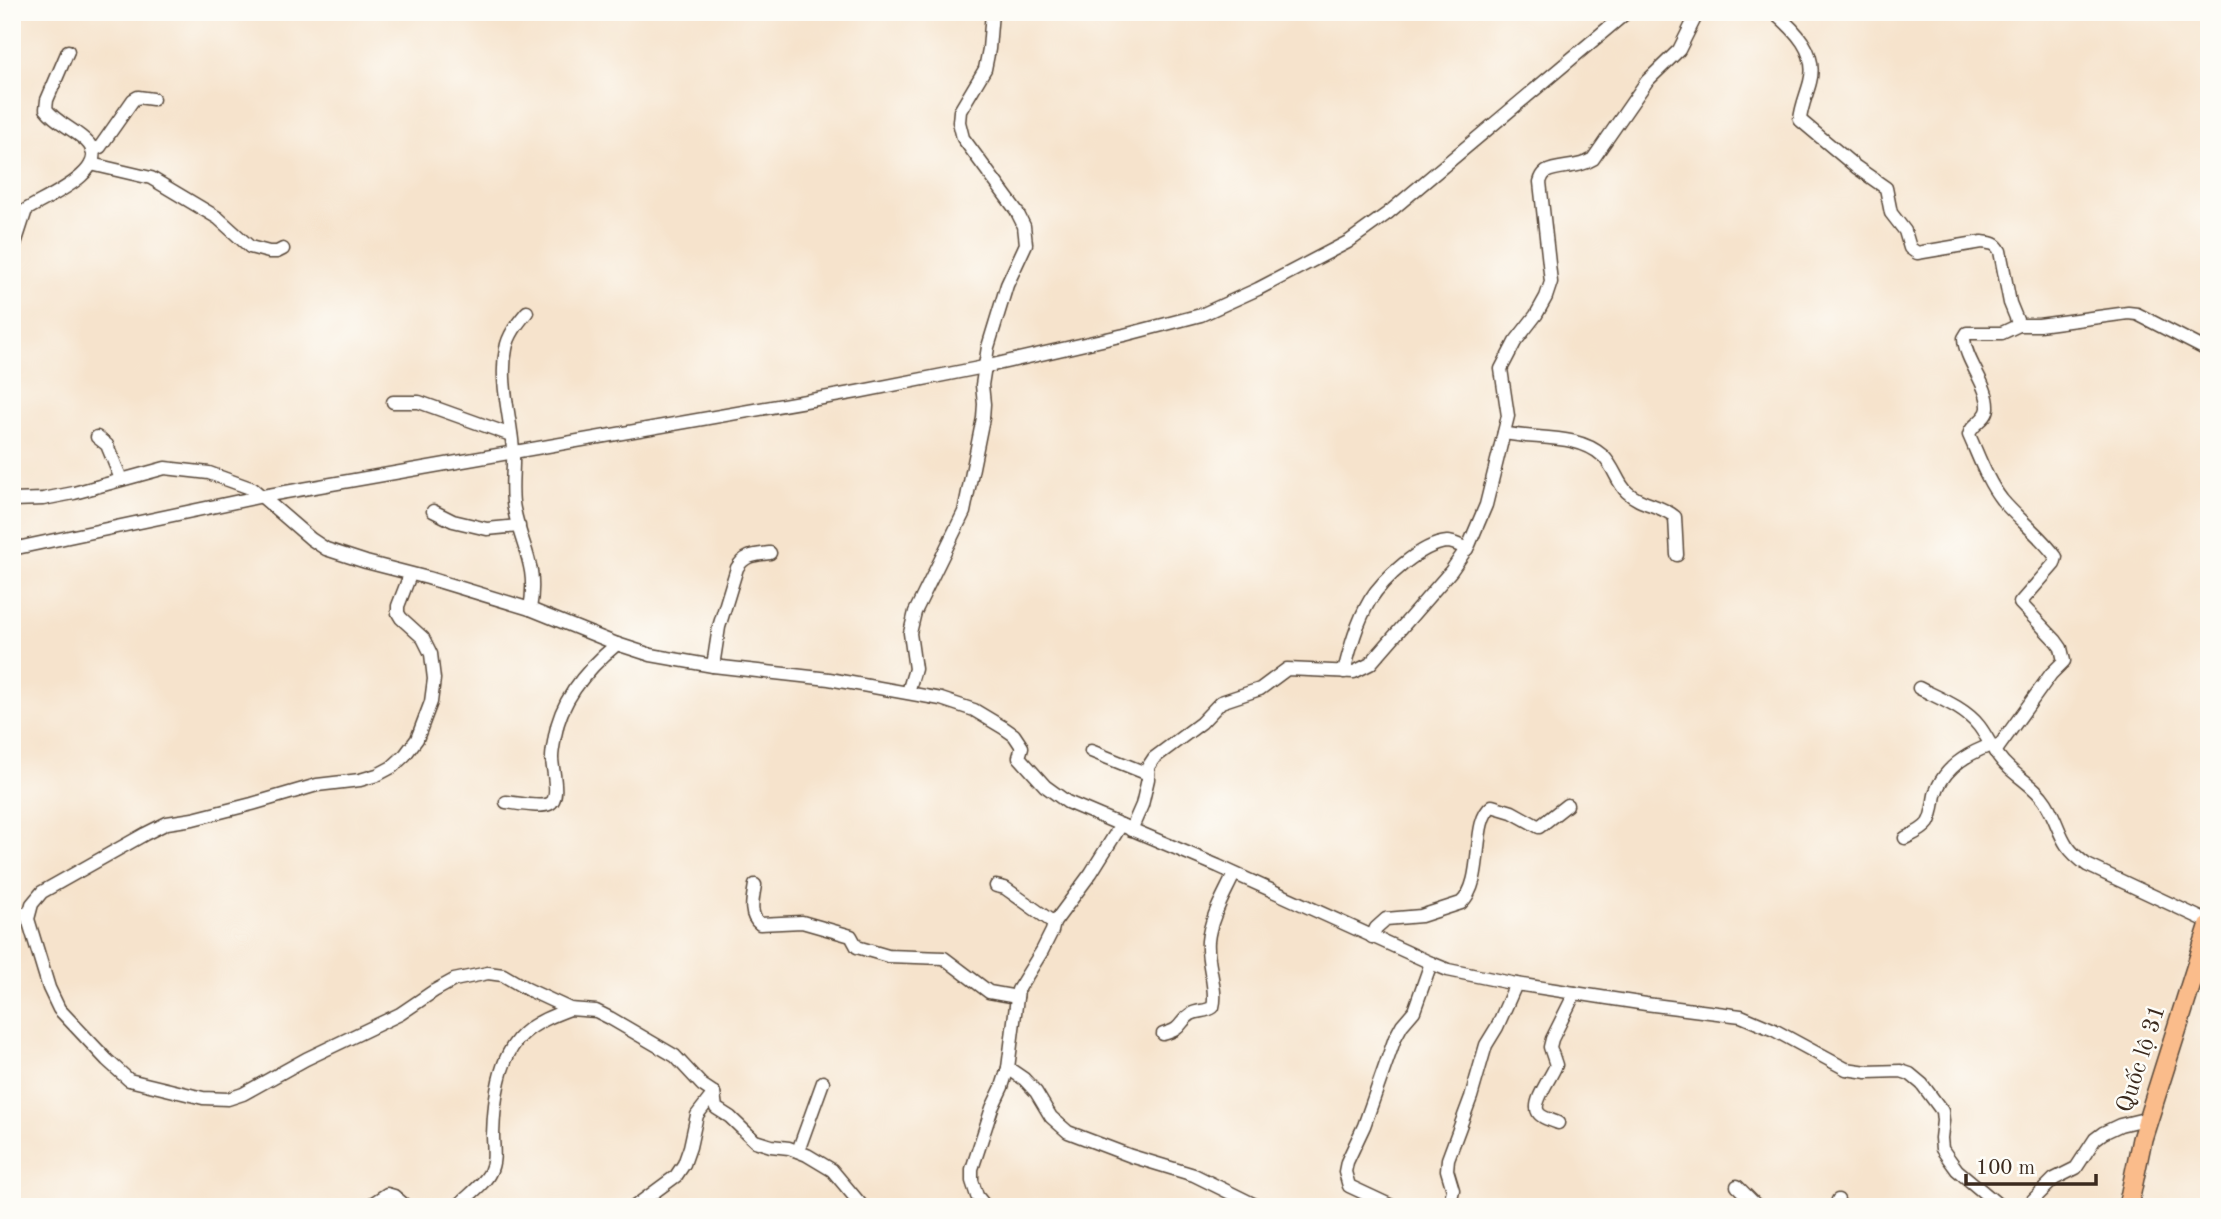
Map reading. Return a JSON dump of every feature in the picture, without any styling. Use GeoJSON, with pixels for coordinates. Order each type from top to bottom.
{"type":"FeatureCollection","features":[{"type":"Feature","properties":{"kind":"highway","name":"Quốc lộ 31"},"geometry":{"type":"LineString","coordinates":[[2128,1207],[2149,1118],[2209,927]]}},
{"type":"Feature","properties":{"kind":"street"},"geometry":{"type":"LineString","coordinates":[[908,692],[915,669],[910,633],[915,612],[964,512],[983,418],[984,367],[995,319],[1026,244],[1024,226],[1016,210],[963,138],[959,122],[960,111],[985,69],[992,12]]}},
{"type":"Feature","properties":{"kind":"street"},"geometry":{"type":"LineString","coordinates":[[12,549],[263,496],[857,392],[984,367],[1202,315],[1348,242],[1388,213],[1628,12]]}},
{"type":"Feature","properties":{"kind":"street"},"geometry":{"type":"LineString","coordinates":[[986,1207],[975,1188],[972,1169],[1008,1068],[1017,997],[1022,982],[1054,923],[1142,805],[1148,767],[1154,758],[1201,723],[1221,702],[1260,689],[1287,669],[1354,672],[1370,664],[1467,549],[1486,505],[1508,416],[1501,369],[1515,342],[1541,306],[1550,282],[1541,177],[1546,172],[1580,165],[1592,159],[1647,81],[1679,50],[1698,12]]}},
{"type":"Feature","properties":{"kind":"street"},"geometry":{"type":"LineString","coordinates":[[1774,12],[1808,49],[1811,57],[1811,78],[1800,116],[1803,124],[1865,175],[1886,188],[1891,213],[1905,231],[1913,251],[1917,253],[1982,242],[1997,246],[2010,303],[2019,325]]}},
{"type":"Feature","properties":{"kind":"street"},"geometry":{"type":"LineString","coordinates":[[68,51],[47,100],[46,109],[57,121],[88,144],[91,157]]}},
{"type":"Feature","properties":{"kind":"street"},"geometry":{"type":"LineString","coordinates":[[12,253],[26,210],[72,184],[133,100],[138,97],[153,99]]}},
{"type":"Feature","properties":{"kind":"street"},"geometry":{"type":"LineString","coordinates":[[91,157],[151,178],[218,218],[250,247],[269,252],[283,249]]}},
{"type":"Feature","properties":{"kind":"street"},"geometry":{"type":"LineString","coordinates":[[527,312],[506,346],[503,364],[513,451],[514,508],[530,558],[533,580],[530,609]]}},
{"type":"Feature","properties":{"kind":"street"},"geometry":{"type":"LineString","coordinates":[[1905,838],[1929,822],[1936,794],[1945,774],[1975,751],[1993,748],[2064,661],[2056,641],[2020,603],[2054,564],[2056,557],[2003,501],[1990,483],[1969,435],[1970,430],[1988,410],[1986,397],[1967,354],[1964,338],[1967,333],[2001,333],[2019,325],[2039,325],[2128,313],[2137,314],[2209,351]]}},
{"type":"Feature","properties":{"kind":"street"},"geometry":{"type":"LineString","coordinates":[[393,402],[419,402],[511,435]]}},
{"type":"Feature","properties":{"kind":"street"},"geometry":{"type":"LineString","coordinates":[[1504,432],[1577,442],[1591,447],[1614,468],[1627,493],[1675,517],[1677,555]]}},
{"type":"Feature","properties":{"kind":"street"},"geometry":{"type":"LineString","coordinates":[[97,437],[107,445],[121,479]]}},
{"type":"Feature","properties":{"kind":"street"},"geometry":{"type":"LineString","coordinates":[[12,500],[43,499],[164,468],[209,473],[244,485],[263,496],[326,549],[530,609],[651,655],[908,692],[942,699],[974,710],[1014,735],[1022,747],[1019,757],[1045,786],[1067,802],[1448,970],[1516,984],[1741,1016],[1774,1030],[1846,1069],[1867,1072],[1901,1071],[1910,1074],[1922,1084],[1942,1111],[1942,1149],[1957,1170],[2001,1207]]}},
{"type":"Feature","properties":{"kind":"street"},"geometry":{"type":"LineString","coordinates":[[433,512],[453,521],[486,529],[519,526]]}},
{"type":"Feature","properties":{"kind":"street"},"geometry":{"type":"LineString","coordinates":[[1344,672],[1368,603],[1409,559],[1432,545],[1451,542],[1467,549]]}},
{"type":"Feature","properties":{"kind":"street"},"geometry":{"type":"LineString","coordinates":[[713,666],[719,627],[737,568],[748,556],[770,553]]}},
{"type":"Feature","properties":{"kind":"street"},"geometry":{"type":"LineString","coordinates":[[410,575],[398,613],[423,638],[431,654],[434,679],[431,702],[417,739],[405,755],[392,767],[360,780],[317,785],[252,804],[167,823],[42,892],[32,904],[28,919],[38,957],[59,1009],[129,1080],[203,1098],[228,1099],[243,1094],[327,1048],[400,1014],[454,980],[488,973],[503,975],[570,1009],[596,1011],[675,1056],[702,1085],[714,1093],[716,1108],[730,1117],[755,1141],[798,1151],[832,1170],[863,1207]]}},
{"type":"Feature","properties":{"kind":"street"},"geometry":{"type":"LineString","coordinates":[[506,802],[542,805],[552,802],[555,794],[552,757],[555,733],[566,706],[576,685],[599,659],[617,644]]}},
{"type":"Feature","properties":{"kind":"street"},"geometry":{"type":"LineString","coordinates":[[1919,688],[1958,709],[1977,723],[2007,766],[2038,793],[2047,805],[2064,844],[2076,857],[2087,865],[2209,922]]}},
{"type":"Feature","properties":{"kind":"street"},"geometry":{"type":"LineString","coordinates":[[1091,751],[1148,774]]}},
{"type":"Feature","properties":{"kind":"street"},"geometry":{"type":"LineString","coordinates":[[1372,937],[1376,928],[1386,919],[1421,916],[1461,903],[1466,898],[1477,864],[1484,814],[1492,806],[1512,811],[1542,827],[1567,804]]}},
{"type":"Feature","properties":{"kind":"street"},"geometry":{"type":"LineString","coordinates":[[1163,1034],[1175,1031],[1192,1014],[1205,1012],[1213,1007],[1215,1001],[1208,941],[1211,927],[1234,874]]}},
{"type":"Feature","properties":{"kind":"street"},"geometry":{"type":"LineString","coordinates":[[755,885],[752,912],[756,922],[760,924],[802,922],[850,936],[857,947],[888,956],[944,958],[989,992],[1017,997]]}},
{"type":"Feature","properties":{"kind":"street"},"geometry":{"type":"LineString","coordinates":[[996,886],[1005,888],[1054,923]]}},
{"type":"Feature","properties":{"kind":"street"},"geometry":{"type":"LineString","coordinates":[[12,916],[29,913]]}},
{"type":"Feature","properties":{"kind":"street"},"geometry":{"type":"LineString","coordinates":[[1394,1207],[1349,1186],[1345,1172],[1395,1038],[1414,1011],[1431,963]]}},
{"type":"Feature","properties":{"kind":"street"},"geometry":{"type":"LineString","coordinates":[[1449,1207],[1453,1190],[1447,1170],[1448,1159],[1471,1097],[1486,1045],[1516,984]]}},
{"type":"Feature","properties":{"kind":"street"},"geometry":{"type":"LineString","coordinates":[[1558,1123],[1542,1116],[1536,1107],[1538,1097],[1557,1062],[1550,1047],[1552,1039],[1575,993]]}},
{"type":"Feature","properties":{"kind":"street"},"geometry":{"type":"LineString","coordinates":[[457,1207],[490,1173],[494,1159],[493,1134],[499,1087],[508,1053],[524,1032],[570,1009]]}},
{"type":"Feature","properties":{"kind":"street"},"geometry":{"type":"LineString","coordinates":[[1008,1068],[1030,1086],[1051,1117],[1068,1132],[1130,1156],[1194,1175],[1259,1207]]}},
{"type":"Feature","properties":{"kind":"street"},"geometry":{"type":"LineString","coordinates":[[798,1151],[823,1082]]}},
{"type":"Feature","properties":{"kind":"street"},"geometry":{"type":"LineString","coordinates":[[634,1207],[676,1176],[690,1147],[697,1115],[714,1093]]}},
{"type":"Feature","properties":{"kind":"street"},"geometry":{"type":"LineString","coordinates":[[2026,1207],[2054,1179],[2076,1168],[2095,1139],[2103,1133],[2120,1125],[2149,1118]]}},
{"type":"Feature","properties":{"kind":"street"},"geometry":{"type":"LineString","coordinates":[[1737,1186],[1758,1207]]}},
{"type":"Feature","properties":{"kind":"street"},"geometry":{"type":"LineString","coordinates":[[367,1207],[387,1194],[394,1196],[407,1207]]}}]}
